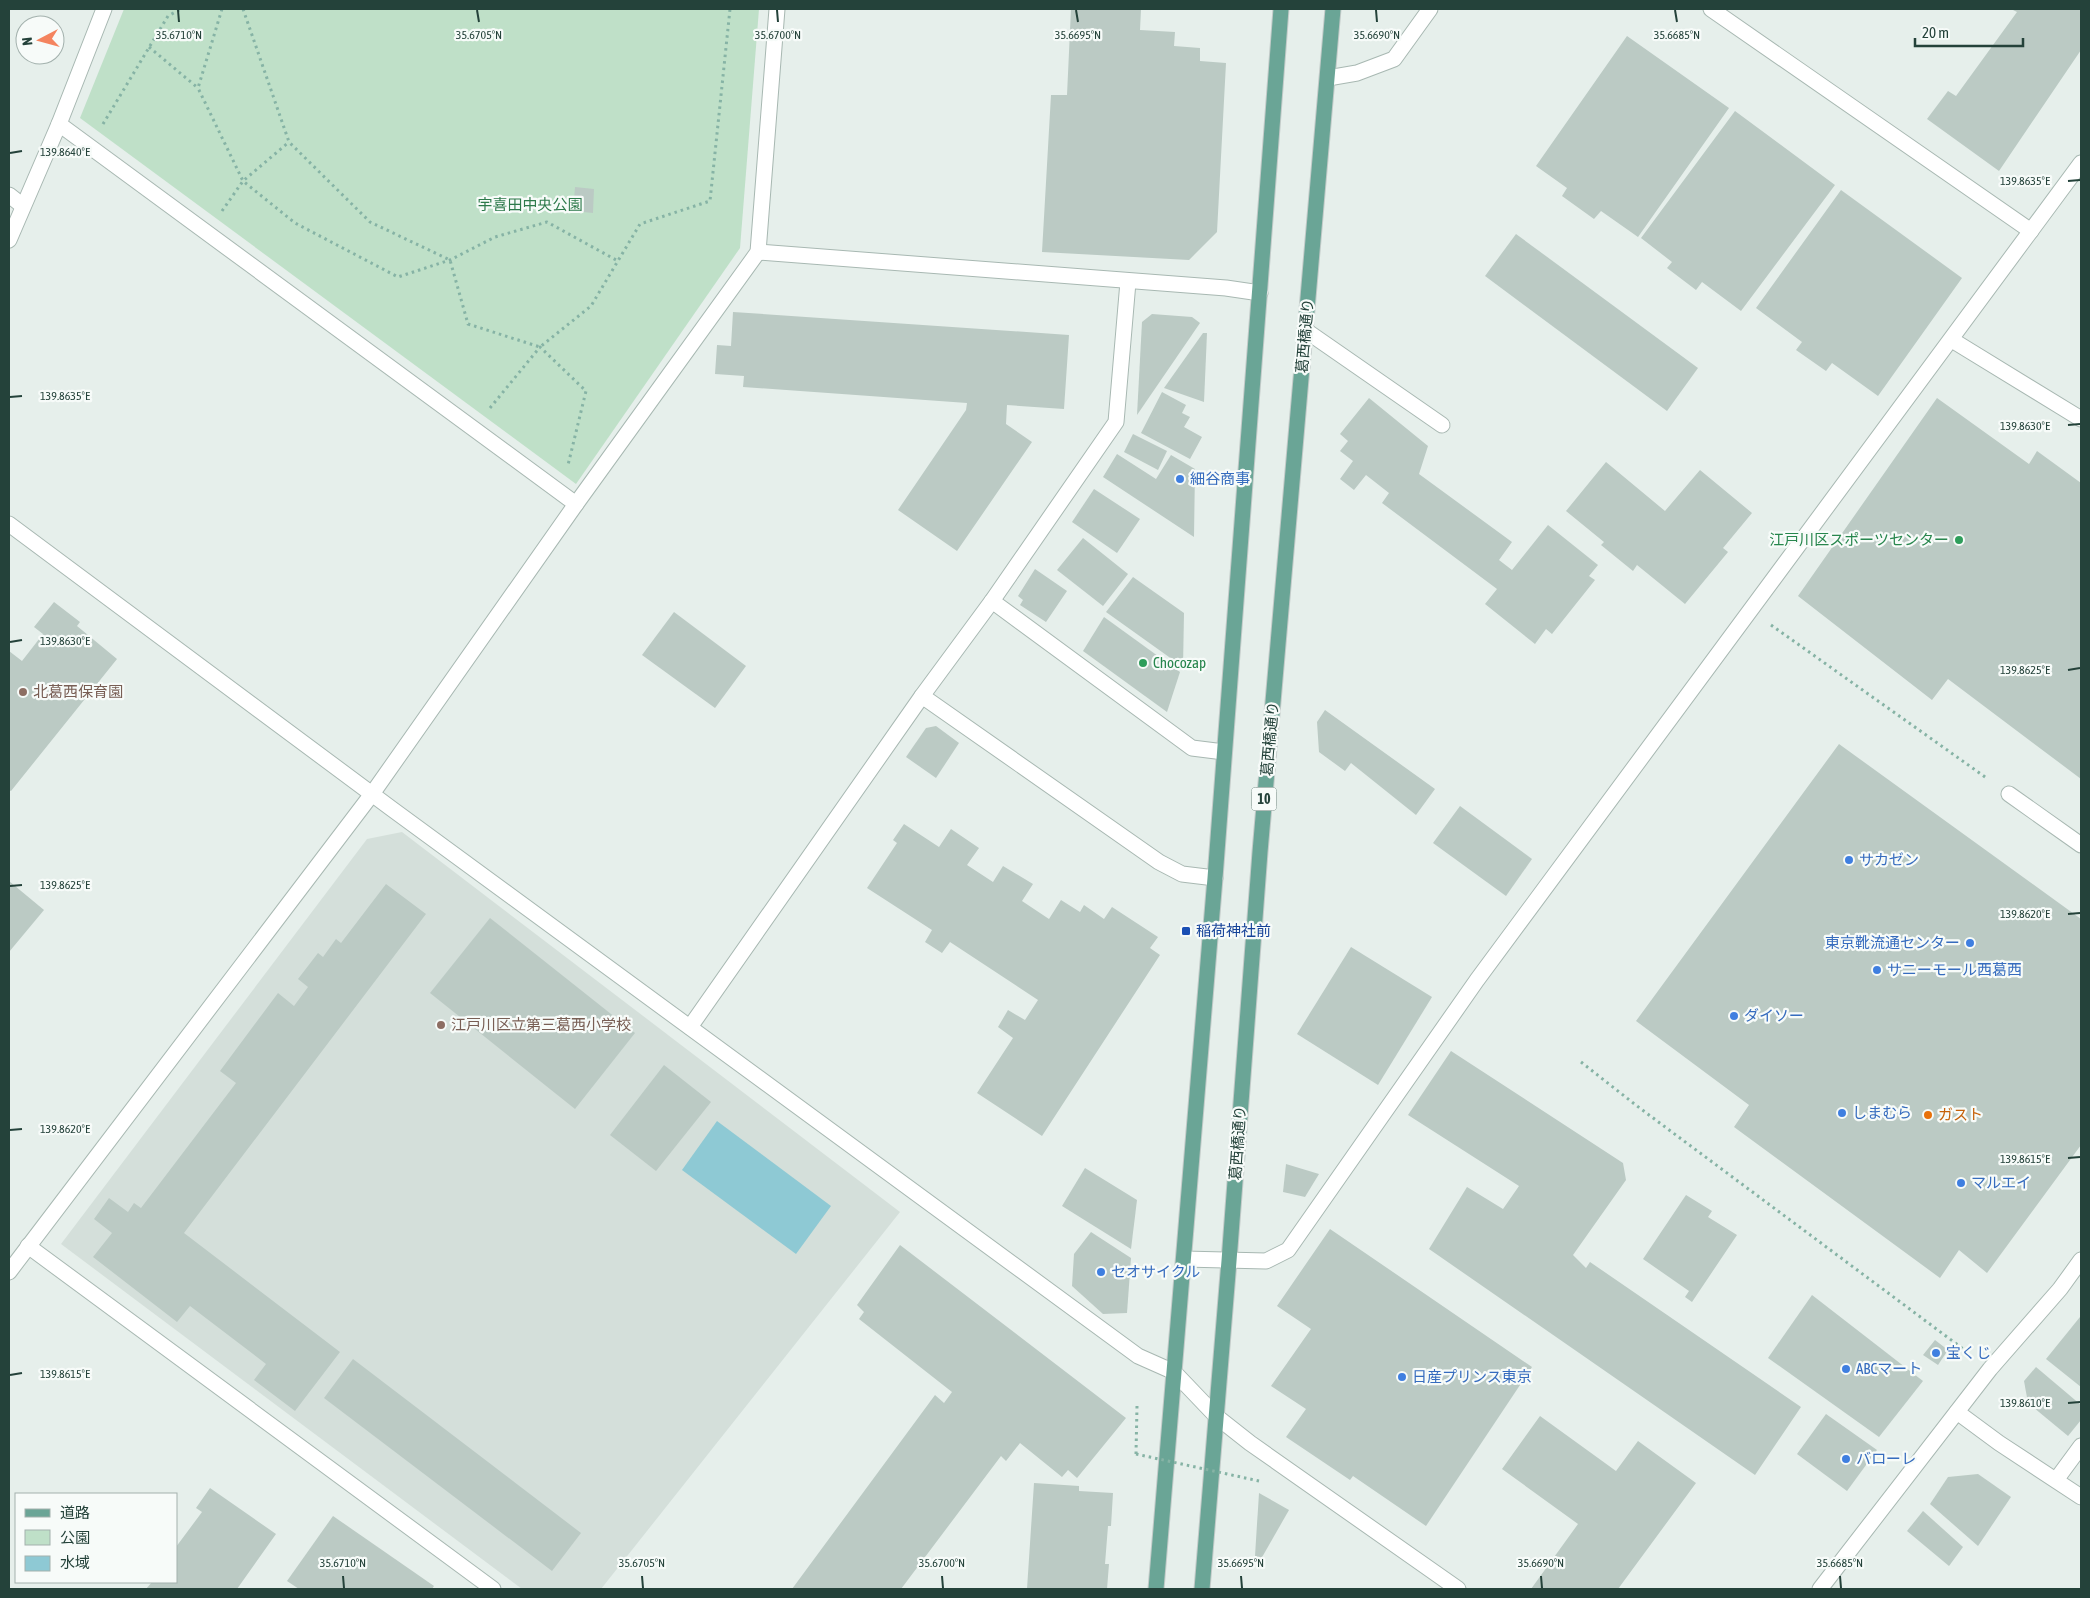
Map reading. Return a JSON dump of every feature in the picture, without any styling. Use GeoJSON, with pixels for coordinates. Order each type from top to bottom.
{"type":"FeatureCollection","features":[{"type":"Feature","properties":{"kind":"main road"},"geometry":{"type":"LineString","coordinates":[[1156,1589],[1215,878],[1281,9]]}},
{"type":"Feature","properties":{"kind":"main road","name":"葛西橋通り"},"geometry":{"type":"LineString","coordinates":[[1202,1589],[1230,1261],[1260,852],[1333,9]]}},
{"type":"Feature","properties":{"kind":"street"},"geometry":{"type":"LineString","coordinates":[[9,240],[59,124],[104,9]]}},
{"type":"Feature","properties":{"kind":"street"},"geometry":{"type":"LineString","coordinates":[[9,1272],[372,794],[576,504],[758,252],[777,9]]}},
{"type":"Feature","properties":{"kind":"street"},"geometry":{"type":"LineString","coordinates":[[1328,78],[1357,73],[1394,58],[1430,9]]}},
{"type":"Feature","properties":{"kind":"street"},"geometry":{"type":"LineString","coordinates":[[1711,9],[2030,231]]}},
{"type":"Feature","properties":{"kind":"street"},"geometry":{"type":"LineString","coordinates":[[59,124],[576,504]]}},
{"type":"Feature","properties":{"kind":"street"},"geometry":{"type":"LineString","coordinates":[[1184,1259],[1266,1261],[1288,1250],[1477,980],[1751,612],[2081,163]]}},
{"type":"Feature","properties":{"kind":"street"},"geometry":{"type":"LineString","coordinates":[[9,195],[23,206]]}},
{"type":"Feature","properties":{"kind":"street"},"geometry":{"type":"LineString","coordinates":[[758,252],[1128,282],[1226,288],[1260,293]]}},
{"type":"Feature","properties":{"kind":"street"},"geometry":{"type":"LineString","coordinates":[[690,1027],[922,696],[992,601],[1116,422],[1128,282]]}},
{"type":"Feature","properties":{"kind":"street"},"geometry":{"type":"LineString","coordinates":[[1305,330],[1442,424]]}},
{"type":"Feature","properties":{"kind":"street"},"geometry":{"type":"LineString","coordinates":[[1952,340],[2081,419]]}},
{"type":"Feature","properties":{"kind":"street"},"geometry":{"type":"LineString","coordinates":[[9,524],[372,794],[1138,1356],[1174,1372],[1217,1417],[1458,1589]]}},
{"type":"Feature","properties":{"kind":"street"},"geometry":{"type":"LineString","coordinates":[[992,601],[1192,748],[1224,752]]}},
{"type":"Feature","properties":{"kind":"street"},"geometry":{"type":"LineString","coordinates":[[922,696],[1159,862],[1182,874],[1215,878]]}},
{"type":"Feature","properties":{"kind":"street"},"geometry":{"type":"LineString","coordinates":[[2009,794],[2081,845]]}},
{"type":"Feature","properties":{"kind":"street"},"geometry":{"type":"LineString","coordinates":[[28,1246],[493,1589]]}},
{"type":"Feature","properties":{"kind":"street"},"geometry":{"type":"LineString","coordinates":[[1820,1589],[1990,1368],[2060,1289],[2081,1260]]}},
{"type":"Feature","properties":{"kind":"street"},"geometry":{"type":"LineString","coordinates":[[1957,1412],[1999,1443],[2081,1496]]}},
{"type":"Feature","properties":{"kind":"street"},"geometry":{"type":"LineString","coordinates":[[2056,1480],[2081,1446]]}},
{"type":"Feature","properties":{"kind":"path"},"geometry":{"type":"LineString","coordinates":[[90,146],[168,16],[181,9]]}},
{"type":"Feature","properties":{"kind":"path"},"geometry":{"type":"LineString","coordinates":[[198,88],[222,9]]}},
{"type":"Feature","properties":{"kind":"path"},"geometry":{"type":"LineString","coordinates":[[243,9],[289,142],[370,222],[450,260],[468,324],[540,347],[586,391],[567,468]]}},
{"type":"Feature","properties":{"kind":"path"},"geometry":{"type":"LineString","coordinates":[[474,428],[540,347],[591,306],[640,224],[710,201],[730,9]]}},
{"type":"Feature","properties":{"kind":"path"},"geometry":{"type":"LineString","coordinates":[[149,47],[198,88],[243,180],[295,224],[398,277],[450,260],[495,237],[547,222],[618,261]]}},
{"type":"Feature","properties":{"kind":"path"},"geometry":{"type":"LineString","coordinates":[[207,232],[243,180],[289,142]]}},
{"type":"Feature","properties":{"kind":"path"},"geometry":{"type":"LineString","coordinates":[[1751,612],[2009,794]]}},
{"type":"Feature","properties":{"kind":"path"},"geometry":{"type":"LineString","coordinates":[[1581,1062],[1637,1106],[1966,1351]]}},
{"type":"Feature","properties":{"kind":"path"},"geometry":{"type":"LineString","coordinates":[[1137,1406],[1136,1454],[1259,1480]]}},
{"type":"Feature","properties":{"kind":"shaded area","name":"江戸川区立第三葛西小学校"},"geometry":{"type":"Polygon","coordinates":[[[402,832],[900,1212],[601,1589],[522,1589],[61,1244],[367,839],[402,832]]]}},
{"type":"Feature","properties":{"kind":"green space","name":"宇喜田中央公園"},"geometry":{"type":"Polygon","coordinates":[[[124,9],[759,9],[740,248],[576,484],[80,118],[124,9]]]}},
{"type":"Feature","properties":{"kind":"water"},"geometry":{"type":"Polygon","coordinates":[[[717,1121],[831,1206],[796,1254],[682,1170],[717,1121]]]}},
{"type":"Feature","properties":{"kind":"building"},"geometry":{"type":"Polygon","coordinates":[[[1071,9],[1141,9],[1140,30],[1175,32],[1174,46],[1200,48],[1200,61],[1226,63],[1217,232],[1189,260],[1042,252],[1051,95],[1067,95],[1071,9]]]}},
{"type":"Feature","properties":{"kind":"building"},"geometry":{"type":"Polygon","coordinates":[[[2011,9],[2081,9],[2081,50],[1999,171],[1927,119],[1948,91],[1956,96],[2017,12],[2011,9]]]}},
{"type":"Feature","properties":{"kind":"building"},"geometry":{"type":"Polygon","coordinates":[[[1627,36],[1729,108],[1638,237],[1601,211],[1594,219],[1562,196],[1567,188],[1536,166],[1627,36]]]}},
{"type":"Feature","properties":{"kind":"building"},"geometry":{"type":"Polygon","coordinates":[[[1735,111],[1835,185],[1741,311],[1702,282],[1696,290],[1667,268],[1672,262],[1641,238],[1735,111]]]}},
{"type":"Feature","properties":{"kind":"building"},"geometry":{"type":"Polygon","coordinates":[[[575,187],[594,189],[593,213],[573,211],[575,187]]]}},
{"type":"Feature","properties":{"kind":"building"},"geometry":{"type":"Polygon","coordinates":[[[1841,190],[1962,278],[1878,396],[1832,363],[1826,371],[1796,350],[1802,342],[1756,308],[1841,190]]]}},
{"type":"Feature","properties":{"kind":"building"},"geometry":{"type":"Polygon","coordinates":[[[1516,234],[1698,368],[1667,411],[1485,276],[1516,234]]]}},
{"type":"Feature","properties":{"kind":"building"},"geometry":{"type":"Polygon","coordinates":[[[733,312],[1069,335],[1064,409],[1007,405],[1006,424],[1032,442],[957,551],[898,510],[966,410],[967,403],[743,387],[744,376],[715,374],[717,345],[731,346],[733,312]]]}},
{"type":"Feature","properties":{"kind":"building"},"geometry":{"type":"Polygon","coordinates":[[[1152,314],[1192,317],[1200,323],[1137,415],[1142,322],[1152,314]]]}},
{"type":"Feature","properties":{"kind":"building"},"geometry":{"type":"Polygon","coordinates":[[[1203,333],[1207,333],[1204,402],[1164,388],[1203,333]]]}},
{"type":"Feature","properties":{"kind":"building"},"geometry":{"type":"Polygon","coordinates":[[[1162,392],[1186,405],[1182,413],[1190,417],[1184,427],[1202,437],[1190,459],[1141,433],[1162,392]]]}},
{"type":"Feature","properties":{"kind":"building"},"geometry":{"type":"Polygon","coordinates":[[[1369,398],[1428,446],[1419,474],[1512,542],[1499,560],[1512,570],[1548,525],[1598,565],[1589,576],[1595,580],[1552,634],[1546,629],[1535,644],[1485,604],[1497,589],[1382,503],[1389,493],[1366,475],[1354,490],[1340,479],[1353,461],[1340,451],[1348,441],[1340,434],[1369,398]]]}},
{"type":"Feature","properties":{"kind":"building","name":"江戸川区スポーツセンター"},"geometry":{"type":"Polygon","coordinates":[[[1937,398],[2029,464],[2037,451],[2081,483],[2081,779],[1948,679],[1932,700],[1798,596],[1937,398]]]}},
{"type":"Feature","properties":{"kind":"building"},"geometry":{"type":"Polygon","coordinates":[[[1133,434],[1167,451],[1158,470],[1124,452],[1133,434]]]}},
{"type":"Feature","properties":{"kind":"building"},"geometry":{"type":"Polygon","coordinates":[[[1117,454],[1156,479],[1171,455],[1195,469],[1194,537],[1103,477],[1117,454]]]}},
{"type":"Feature","properties":{"kind":"building"},"geometry":{"type":"Polygon","coordinates":[[[1606,462],[1665,511],[1700,470],[1752,513],[1723,548],[1728,552],[1685,604],[1637,565],[1633,571],[1601,545],[1604,542],[1566,511],[1606,462]]]}},
{"type":"Feature","properties":{"kind":"building"},"geometry":{"type":"Polygon","coordinates":[[[1094,489],[1140,519],[1117,553],[1072,522],[1094,489]]]}},
{"type":"Feature","properties":{"kind":"building"},"geometry":{"type":"Polygon","coordinates":[[[1083,538],[1128,574],[1103,606],[1057,570],[1083,538]]]}},
{"type":"Feature","properties":{"kind":"building"},"geometry":{"type":"Polygon","coordinates":[[[1035,569],[1067,591],[1046,622],[1020,605],[1023,600],[1018,596],[1035,569]]]}},
{"type":"Feature","properties":{"kind":"building"},"geometry":{"type":"Polygon","coordinates":[[[1133,577],[1184,613],[1183,667],[1106,612],[1133,577]]]}},
{"type":"Feature","properties":{"kind":"building"},"geometry":{"type":"Polygon","coordinates":[[[54,602],[80,622],[77,626],[117,659],[11,791],[9,790],[9,651],[22,661],[43,634],[34,627],[54,602]]]}},
{"type":"Feature","properties":{"kind":"building"},"geometry":{"type":"Polygon","coordinates":[[[674,612],[746,666],[715,708],[642,655],[674,612]]]}},
{"type":"Feature","properties":{"kind":"building"},"geometry":{"type":"Polygon","coordinates":[[[1104,617],[1180,672],[1167,712],[1083,651],[1104,617]]]}},
{"type":"Feature","properties":{"kind":"building"},"geometry":{"type":"Polygon","coordinates":[[[1325,710],[1435,789],[1416,815],[1351,763],[1345,771],[1319,752],[1317,722],[1325,710]]]}},
{"type":"Feature","properties":{"kind":"building"},"geometry":{"type":"Polygon","coordinates":[[[936,726],[959,743],[936,778],[906,757],[926,728],[936,726]]]}},
{"type":"Feature","properties":{"kind":"building","name":"サニーモール西葛西"},"geometry":{"type":"Polygon","coordinates":[[[1839,744],[2081,919],[2081,1145],[1987,1273],[1959,1250],[1940,1278],[1734,1127],[1749,1105],[1636,1021],[1839,744]]]}},
{"type":"Feature","properties":{"kind":"building"},"geometry":{"type":"Polygon","coordinates":[[[1460,806],[1532,859],[1506,896],[1433,843],[1460,806]]]}},
{"type":"Feature","properties":{"kind":"building"},"geometry":{"type":"Polygon","coordinates":[[[904,824],[939,847],[951,829],[979,848],[967,865],[993,882],[1003,866],[1033,884],[1022,901],[1049,919],[1061,900],[1080,912],[1084,905],[1104,919],[1112,907],[1158,937],[1150,948],[1160,955],[1042,1136],[977,1093],[1013,1038],[998,1027],[1008,1010],[1025,1020],[1038,1000],[950,942],[942,953],[925,942],[932,930],[867,888],[897,843],[893,840],[904,824]]]}},
{"type":"Feature","properties":{"kind":"building"},"geometry":{"type":"Polygon","coordinates":[[[9,881],[44,910],[9,952],[9,881]]]}},
{"type":"Feature","properties":{"kind":"building"},"geometry":{"type":"Polygon","coordinates":[[[386,884],[426,914],[184,1233],[340,1352],[295,1411],[254,1380],[266,1364],[190,1306],[177,1322],[93,1257],[112,1233],[94,1219],[109,1198],[128,1212],[134,1203],[141,1208],[236,1083],[220,1071],[278,993],[294,1006],[308,987],[298,979],[318,953],[323,957],[336,939],[341,943],[386,884]]]}},
{"type":"Feature","properties":{"kind":"building"},"geometry":{"type":"Polygon","coordinates":[[[490,918],[635,1033],[575,1109],[430,993],[490,918]]]}},
{"type":"Feature","properties":{"kind":"building"},"geometry":{"type":"Polygon","coordinates":[[[1351,947],[1432,997],[1378,1085],[1297,1034],[1351,947]]]}},
{"type":"Feature","properties":{"kind":"building"},"geometry":{"type":"Polygon","coordinates":[[[1451,1051],[1623,1163],[1626,1180],[1573,1255],[1586,1268],[1590,1262],[1801,1407],[1755,1475],[1429,1249],[1467,1187],[1503,1209],[1519,1186],[1408,1115],[1451,1051]]]}},
{"type":"Feature","properties":{"kind":"building"},"geometry":{"type":"Polygon","coordinates":[[[664,1065],[711,1102],[656,1171],[610,1135],[664,1065]]]}},
{"type":"Feature","properties":{"kind":"building"},"geometry":{"type":"Polygon","coordinates":[[[1286,1164],[1319,1174],[1305,1197],[1283,1192],[1286,1164]]]}},
{"type":"Feature","properties":{"kind":"building"},"geometry":{"type":"Polygon","coordinates":[[[1085,1168],[1137,1200],[1131,1249],[1062,1206],[1085,1168]]]}},
{"type":"Feature","properties":{"kind":"building"},"geometry":{"type":"Polygon","coordinates":[[[1686,1195],[1712,1211],[1708,1217],[1737,1235],[1692,1302],[1685,1297],[1689,1291],[1643,1259],[1686,1195]]]}},
{"type":"Feature","properties":{"kind":"building","name":"日産プリンス東京"},"geometry":{"type":"Polygon","coordinates":[[[1330,1229],[1532,1367],[1426,1526],[1353,1476],[1350,1480],[1286,1437],[1306,1409],[1271,1386],[1311,1329],[1277,1306],[1330,1229]]]}},
{"type":"Feature","properties":{"kind":"building","name":"セオサイクル"},"geometry":{"type":"Polygon","coordinates":[[[1091,1232],[1131,1258],[1127,1313],[1103,1314],[1072,1286],[1074,1254],[1091,1232]]]}},
{"type":"Feature","properties":{"kind":"building"},"geometry":{"type":"Polygon","coordinates":[[[900,1245],[1126,1418],[1077,1478],[1068,1470],[1062,1477],[1020,1443],[1006,1461],[1001,1456],[901,1589],[792,1589],[935,1395],[944,1403],[952,1392],[859,1319],[864,1312],[857,1305],[900,1245]]]}},
{"type":"Feature","properties":{"kind":"building","name":"ABCマート"},"geometry":{"type":"Polygon","coordinates":[[[1812,1295],[1923,1381],[1879,1437],[1768,1358],[1812,1295]]]}},
{"type":"Feature","properties":{"kind":"building"},"geometry":{"type":"Polygon","coordinates":[[[2081,1318],[2081,1387],[2046,1359],[2081,1318]]]}},
{"type":"Feature","properties":{"kind":"building","name":"宝くじ"},"geometry":{"type":"Polygon","coordinates":[[[1935,1340],[1948,1350],[1938,1365],[1923,1355],[1935,1340]]]}},
{"type":"Feature","properties":{"kind":"building"},"geometry":{"type":"Polygon","coordinates":[[[353,1359],[581,1533],[552,1571],[324,1398],[353,1359]]]}},
{"type":"Feature","properties":{"kind":"building"},"geometry":{"type":"Polygon","coordinates":[[[2036,1367],[2081,1405],[2081,1420],[2068,1436],[2028,1403],[2024,1381],[2036,1367]]]}},
{"type":"Feature","properties":{"kind":"building"},"geometry":{"type":"Polygon","coordinates":[[[1826,1414],[1877,1450],[1847,1491],[1797,1454],[1826,1414]]]}},
{"type":"Feature","properties":{"kind":"building"},"geometry":{"type":"Polygon","coordinates":[[[1540,1416],[1616,1471],[1638,1441],[1696,1483],[1618,1589],[1531,1589],[1578,1524],[1502,1469],[1540,1416]]]}},
{"type":"Feature","properties":{"kind":"building"},"geometry":{"type":"Polygon","coordinates":[[[1978,1474],[2011,1497],[1978,1546],[1930,1504],[1948,1477],[1978,1474]]]}},
{"type":"Feature","properties":{"kind":"building"},"geometry":{"type":"Polygon","coordinates":[[[1034,1483],[1079,1486],[1079,1491],[1113,1493],[1111,1526],[1108,1526],[1105,1564],[1109,1564],[1107,1589],[1027,1589],[1034,1483]]]}},
{"type":"Feature","properties":{"kind":"building"},"geometry":{"type":"Polygon","coordinates":[[[210,1488],[276,1534],[237,1589],[146,1589],[151,1583],[178,1583],[178,1544],[202,1512],[196,1508],[210,1488]]]}},
{"type":"Feature","properties":{"kind":"building"},"geometry":{"type":"Polygon","coordinates":[[[1259,1493],[1289,1510],[1261,1559],[1255,1556],[1259,1493]]]}},
{"type":"Feature","properties":{"kind":"building"},"geometry":{"type":"Polygon","coordinates":[[[1923,1511],[1963,1547],[1949,1566],[1907,1531],[1923,1511]]]}},
{"type":"Feature","properties":{"kind":"building"},"geometry":{"type":"Polygon","coordinates":[[[333,1516],[434,1586],[432,1589],[299,1589],[287,1581],[333,1516]]]}},
{"type":"Feature","properties":{"kind":"place","name":"細谷商事"},"geometry":{"type":"Point","coordinates":[1180,479]}},
{"type":"Feature","properties":{"kind":"place","name":"江戸川区スポーツセンター"},"geometry":{"type":"Point","coordinates":[1959,540]}},
{"type":"Feature","properties":{"kind":"place","name":"Chocozap"},"geometry":{"type":"Point","coordinates":[1143,663]}},
{"type":"Feature","properties":{"kind":"place","name":"北葛西保育園"},"geometry":{"type":"Point","coordinates":[23,692]}},
{"type":"Feature","properties":{"kind":"place","name":"サカゼン"},"geometry":{"type":"Point","coordinates":[1849,860]}},
{"type":"Feature","properties":{"kind":"place","name":"稲荷神社前"},"geometry":{"type":"Point","coordinates":[1186,931]}},
{"type":"Feature","properties":{"kind":"place","name":"東京靴流通センター"},"geometry":{"type":"Point","coordinates":[1970,943]}},
{"type":"Feature","properties":{"kind":"place","name":"サニーモール西葛西"},"geometry":{"type":"Point","coordinates":[1877,970]}},
{"type":"Feature","properties":{"kind":"place","name":"ダイソー"},"geometry":{"type":"Point","coordinates":[1734,1016]}},
{"type":"Feature","properties":{"kind":"place","name":"江戸川区立第三葛西小学校"},"geometry":{"type":"Point","coordinates":[441,1025]}},
{"type":"Feature","properties":{"kind":"place","name":"しまむら"},"geometry":{"type":"Point","coordinates":[1842,1113]}},
{"type":"Feature","properties":{"kind":"place","name":"ガスト"},"geometry":{"type":"Point","coordinates":[1928,1115]}},
{"type":"Feature","properties":{"kind":"place","name":"マルエイ"},"geometry":{"type":"Point","coordinates":[1961,1183]}},
{"type":"Feature","properties":{"kind":"place","name":"セオサイクル"},"geometry":{"type":"Point","coordinates":[1101,1272]}},
{"type":"Feature","properties":{"kind":"place","name":"宝くじ"},"geometry":{"type":"Point","coordinates":[1936,1353]}},
{"type":"Feature","properties":{"kind":"place","name":"ABCマート"},"geometry":{"type":"Point","coordinates":[1846,1369]}},
{"type":"Feature","properties":{"kind":"place","name":"日産プリンス東京"},"geometry":{"type":"Point","coordinates":[1402,1377]}},
{"type":"Feature","properties":{"kind":"place","name":"バローレ"},"geometry":{"type":"Point","coordinates":[1846,1459]}}]}
